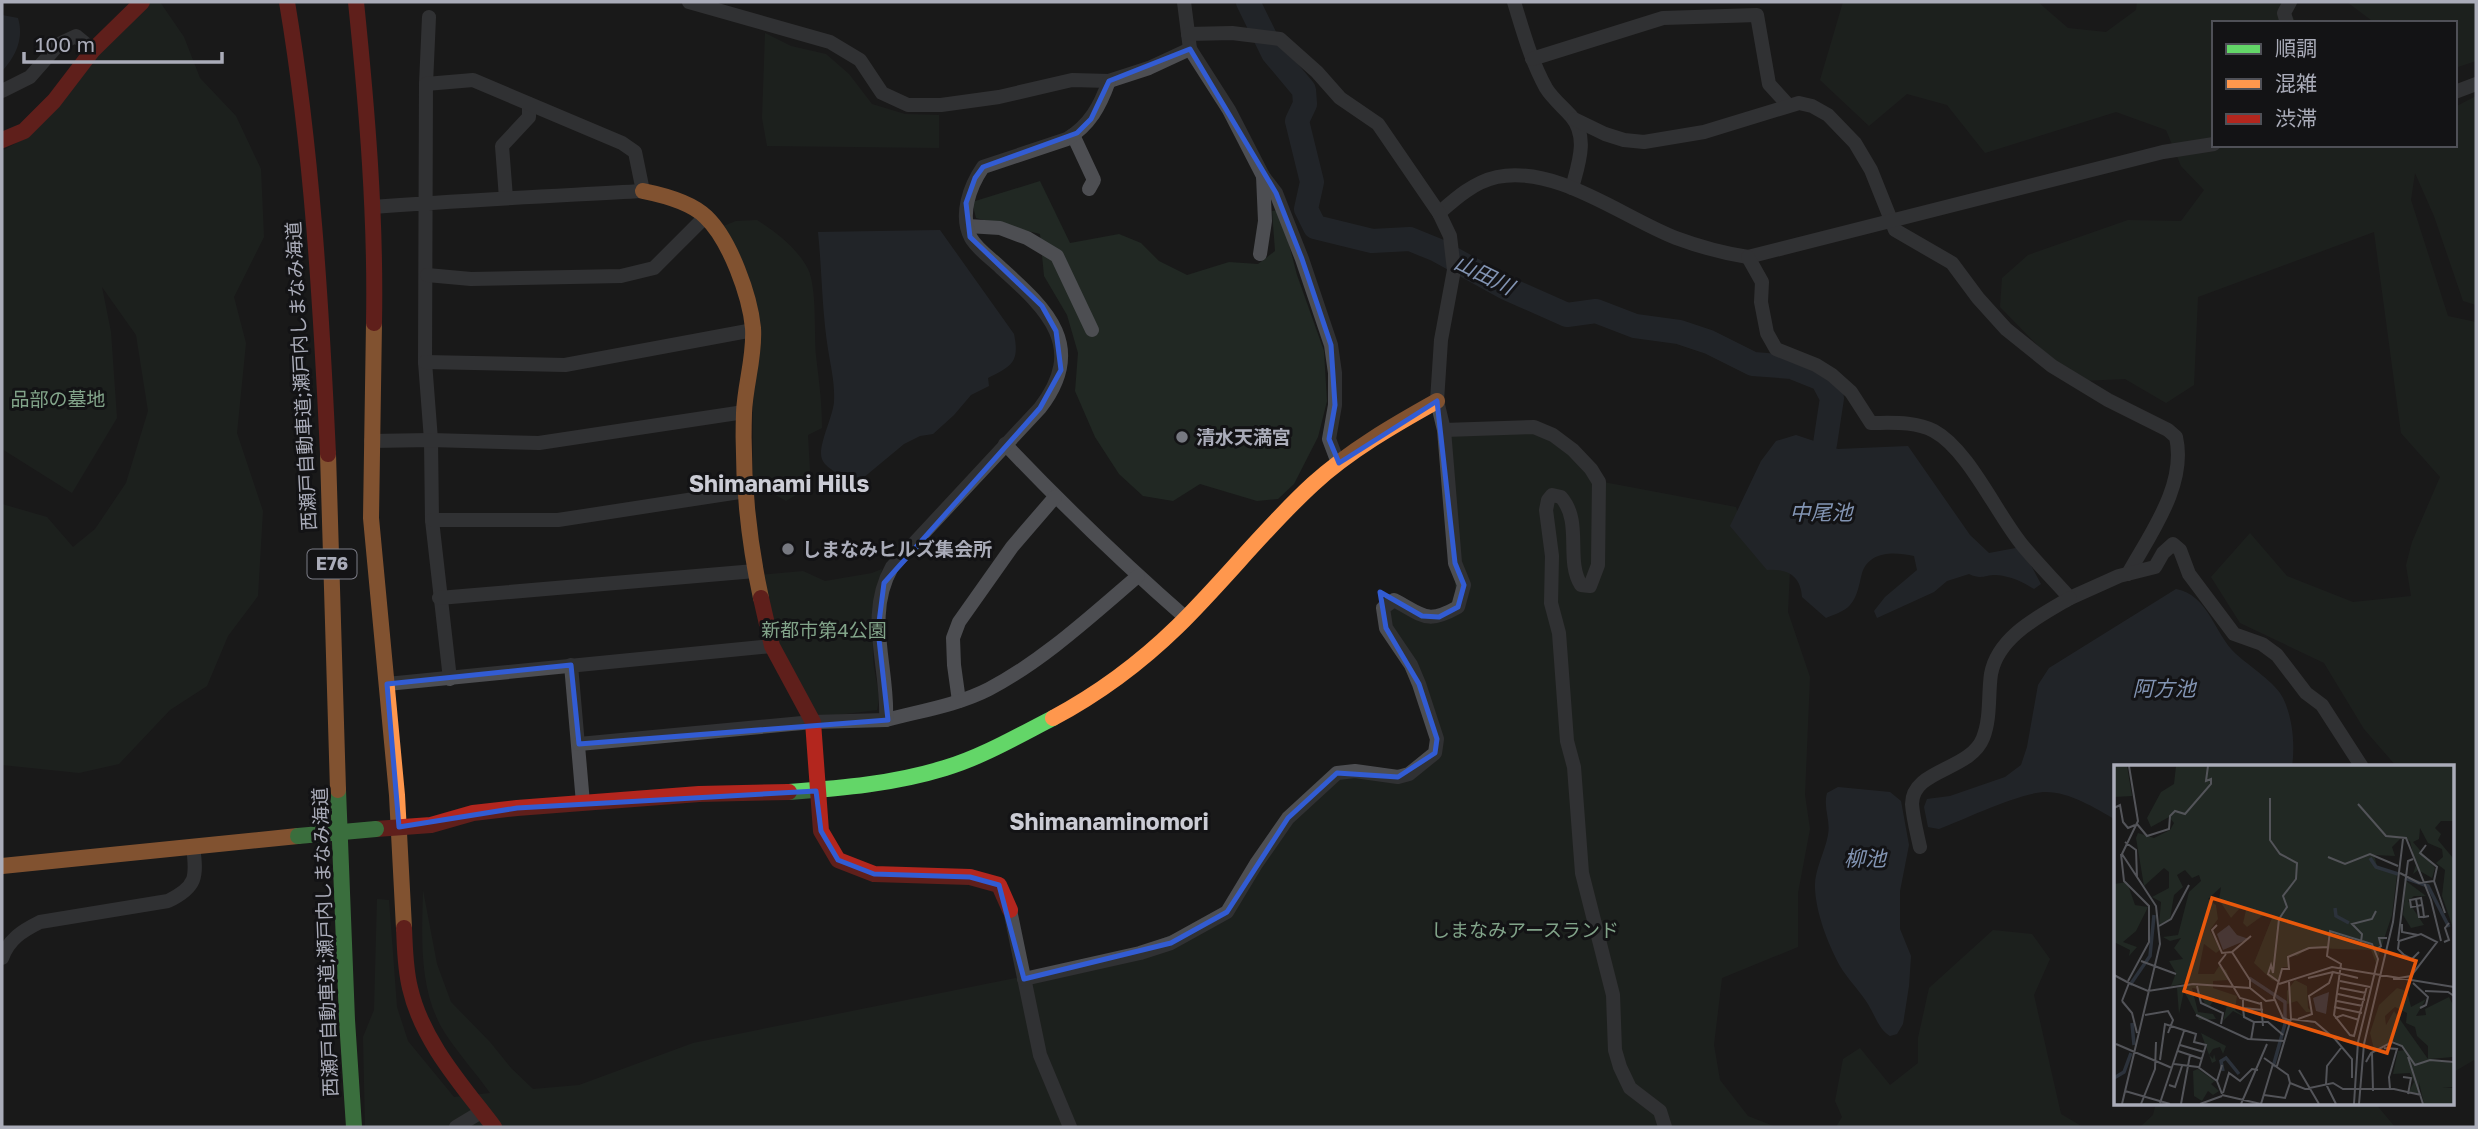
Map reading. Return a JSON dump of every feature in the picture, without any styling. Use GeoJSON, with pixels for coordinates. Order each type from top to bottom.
{"type":"FeatureCollection","features":[{"type":"Feature","properties":{"kind":"main road"},"geometry":{"type":"LineString","coordinates":[[2,140],[24,131],[54,101],[93,50],[142,2]]}},
{"type":"Feature","properties":{"kind":"main road","name":"西瀬戸自動車道;瀬戸内しまなみ海道"},"geometry":{"type":"LineString","coordinates":[[287,2],[311,183],[324,358],[344,929],[354,1127]]}},
{"type":"Feature","properties":{"kind":"main road"},"geometry":{"type":"LineString","coordinates":[[356,2],[373,208],[375,292],[371,518],[399,827],[405,954],[410,989],[422,1023],[442,1059],[494,1127]]}},
{"type":"Feature","properties":{"kind":"main road"},"geometry":{"type":"LineString","coordinates":[[643,191],[672,197],[706,216],[723,241],[744,283],[752,331],[744,412],[746,491],[755,570],[772,646],[813,722],[821,831],[838,860],[874,874],[970,877],[999,886],[1010,911]]}},
{"type":"Feature","properties":{"kind":"main road"},"geometry":{"type":"LineString","coordinates":[[2,866],[431,825],[473,813],[699,794],[861,788],[916,777],[1000,745],[1056,718],[1094,694],[1138,661],[1186,618],[1296,502],[1339,463],[1437,401]]}},
{"type":"Feature","properties":{"kind":"street"},"geometry":{"type":"LineString","coordinates":[[689,2],[830,42],[860,60],[883,93],[908,105],[941,105],[988,99],[1073,80],[1109,81],[1149,68],[1189,42],[1232,33],[1280,39],[1317,72],[1340,98],[1378,124],[1438,213],[1450,236],[1454,270],[1441,340],[1437,401],[1444,430],[1455,563],[1464,585],[1458,607],[1439,617],[1422,616],[1394,600],[1382,608],[1386,628],[1411,665],[1419,684],[1437,739],[1434,753],[1409,775],[1398,777],[1355,771],[1337,773],[1288,818],[1227,912],[1171,943],[1140,953],[1024,979]]}},
{"type":"Feature","properties":{"kind":"street"},"geometry":{"type":"LineString","coordinates":[[1185,2],[1189,42],[1229,110],[1263,176],[1276,193],[1331,345],[1335,373],[1335,405],[1329,439],[1339,463]]}},
{"type":"Feature","properties":{"kind":"street"},"geometry":{"type":"LineString","coordinates":[[1514,2],[1532,59],[1548,91],[1574,119],[1605,134],[1644,142],[1704,132],[1799,103],[1812,106],[1828,115],[1855,143],[1871,170],[1895,230],[1952,263],[2006,329],[2052,366],[2176,437],[2179,463],[2169,495],[2128,574]]}},
{"type":"Feature","properties":{"kind":"street"},"geometry":{"type":"LineString","coordinates":[[2286,21],[2284,13],[2290,2]]}},
{"type":"Feature","properties":{"kind":"street"},"geometry":{"type":"LineString","coordinates":[[1532,59],[1663,18],[1757,9],[1769,84],[1788,105]]}},
{"type":"Feature","properties":{"kind":"street"},"geometry":{"type":"LineString","coordinates":[[429,17],[426,84],[425,362],[431,440],[432,520],[450,679]]}},
{"type":"Feature","properties":{"kind":"street"},"geometry":{"type":"LineString","coordinates":[[2,91],[30,77],[59,44],[76,36],[93,50]]}},
{"type":"Feature","properties":{"kind":"street"},"geometry":{"type":"LineString","coordinates":[[373,208],[643,191],[635,152],[622,143],[473,80],[426,84]]}},
{"type":"Feature","properties":{"kind":"street"},"geometry":{"type":"LineString","coordinates":[[886,720],[878,631],[884,583],[892,567],[1049,395],[1059,377],[1062,356],[1056,331],[1042,306],[970,237],[966,203],[975,178],[983,167],[1073,135],[1091,119],[1109,81]]}},
{"type":"Feature","properties":{"kind":"street"},"geometry":{"type":"LineString","coordinates":[[2457,91],[2476,84]]}},
{"type":"Feature","properties":{"kind":"street"},"geometry":{"type":"LineString","coordinates":[[506,198],[502,146],[529,117],[529,104]]}},
{"type":"Feature","properties":{"kind":"street"},"geometry":{"type":"LineString","coordinates":[[1572,188],[1582,149],[1574,119]]}},
{"type":"Feature","properties":{"kind":"street"},"geometry":{"type":"LineString","coordinates":[[1073,135],[1094,180],[1089,189]]}},
{"type":"Feature","properties":{"kind":"street"},"geometry":{"type":"LineString","coordinates":[[1438,213],[1466,190],[1496,177],[1530,175],[1572,188],[1675,237],[1713,251],[1748,257],[2163,152],[2212,144]]}},
{"type":"Feature","properties":{"kind":"street"},"geometry":{"type":"LineString","coordinates":[[1260,254],[1265,221],[1263,176]]}},
{"type":"Feature","properties":{"kind":"street"},"geometry":{"type":"LineString","coordinates":[[427,275],[471,279],[621,276],[654,268],[706,216]]}},
{"type":"Feature","properties":{"kind":"street"},"geometry":{"type":"LineString","coordinates":[[968,226],[1000,228],[1027,238],[1056,256],[1092,330]]}},
{"type":"Feature","properties":{"kind":"street"},"geometry":{"type":"LineString","coordinates":[[1748,257],[1762,282],[1761,302],[1767,333],[1776,349],[1816,365],[1832,375],[1851,392],[1871,423],[1916,424],[1936,432],[1954,448],[1973,472],[2022,545],[2070,598]]}},
{"type":"Feature","properties":{"kind":"street"},"geometry":{"type":"LineString","coordinates":[[425,362],[565,365],[752,331]]}},
{"type":"Feature","properties":{"kind":"street"},"geometry":{"type":"LineString","coordinates":[[371,442],[431,440],[540,443],[744,412]]}},
{"type":"Feature","properties":{"kind":"street"},"geometry":{"type":"LineString","coordinates":[[1444,430],[1534,427],[1553,435],[1573,450],[1599,482],[1598,565],[1590,586],[1581,585],[1576,576],[1575,544],[1569,506],[1561,497],[1552,495],[1548,500],[1546,510],[1552,556],[1551,603],[1559,633],[1567,741],[1574,767],[1582,873],[1613,995],[1615,1050],[1630,1088],[1660,1111],[1665,1127]]}},
{"type":"Feature","properties":{"kind":"street"},"geometry":{"type":"LineString","coordinates":[[1005,444],[1055,497],[1186,618]]}},
{"type":"Feature","properties":{"kind":"street"},"geometry":{"type":"LineString","coordinates":[[432,520],[558,520],[746,491]]}},
{"type":"Feature","properties":{"kind":"street"},"geometry":{"type":"LineString","coordinates":[[959,701],[953,638],[959,622],[1012,547],[1055,497]]}},
{"type":"Feature","properties":{"kind":"street"},"geometry":{"type":"LineString","coordinates":[[1920,847],[1912,803],[1916,788],[1928,778],[1972,755],[1983,738],[1992,674],[1996,659],[2005,644],[2021,630],[2070,598],[2128,574],[2155,567],[2163,553],[2173,544],[2180,550],[2189,574],[2234,634],[2262,644],[2277,655],[2306,693],[2322,705],[2361,765]]}},
{"type":"Feature","properties":{"kind":"street"},"geometry":{"type":"LineString","coordinates":[[439,598],[755,570]]}},
{"type":"Feature","properties":{"kind":"street"},"geometry":{"type":"LineString","coordinates":[[579,744],[813,722],[886,720],[959,701],[988,690],[1051,648],[1138,576]]}},
{"type":"Feature","properties":{"kind":"street"},"geometry":{"type":"LineString","coordinates":[[387,684],[772,646]]}},
{"type":"Feature","properties":{"kind":"street"},"geometry":{"type":"LineString","coordinates":[[571,665],[583,803]]}},
{"type":"Feature","properties":{"kind":"street"},"geometry":{"type":"LineString","coordinates":[[2,958],[6,946],[21,931],[40,922],[168,901],[186,892],[194,878],[193,846]]}},
{"type":"Feature","properties":{"kind":"street"},"geometry":{"type":"LineString","coordinates":[[1010,911],[1040,1055],[1070,1127]]}},
{"type":"Feature","properties":{"kind":"street"},"geometry":{"type":"LineString","coordinates":[[456,1127],[481,1112]]}},
{"type":"Feature","properties":{"kind":"highlighted area"},"geometry":{"type":"Polygon","coordinates":[[[1190,49],[1276,193],[1302,259],[1331,345],[1335,405],[1329,439],[1339,463],[1437,401],[1455,563],[1464,585],[1458,607],[1439,617],[1422,616],[1380,592],[1386,628],[1419,684],[1437,739],[1435,753],[1398,777],[1337,773],[1288,818],[1227,912],[1171,943],[1024,979],[999,885],[970,877],[874,874],[838,860],[821,831],[816,791],[517,808],[399,827],[387,684],[571,665],[579,744],[888,720],[878,630],[884,583],[1040,408],[1061,370],[1056,331],[1042,306],[970,237],[966,203],[975,178],[983,167],[1077,133],[1091,119],[1109,81],[1190,49]]]}},
{"type":"Feature","properties":{"kind":"green space","name":"品部の墓地"},"geometry":{"type":"Polygon","coordinates":[[[150,2],[160,2],[184,37],[200,78],[236,116],[261,169],[264,237],[234,297],[246,343],[237,433],[263,511],[258,596],[228,636],[207,686],[170,710],[119,764],[79,773],[2,765],[2,504],[47,517],[73,547],[95,529],[126,483],[148,411],[136,335],[102,287],[111,332],[117,418],[72,493],[2,449],[2,151],[27,137],[97,56],[150,2]]]}},
{"type":"Feature","properties":{"kind":"green space"},"geometry":{"type":"Polygon","coordinates":[[[1843,2],[2038,2],[2068,28],[2106,32],[2136,10],[2137,2],[2286,3],[2295,21],[2212,21],[2212,147],[2457,147],[2457,106],[2476,96],[2476,305],[2463,301],[2434,216],[2415,173],[2411,200],[2448,316],[2476,322],[2476,1063],[2474,1060],[2454,1072],[2454,765],[2395,765],[2364,729],[2324,663],[2240,623],[2211,577],[2250,533],[2287,576],[2353,602],[2411,596],[2406,565],[2412,542],[2440,477],[2401,433],[2374,232],[2198,297],[2194,385],[2166,403],[2125,379],[2082,381],[2044,352],[2000,307],[2002,278],[2028,255],[2128,220],[2181,221],[2204,190],[2181,166],[2166,130],[2116,112],[1985,153],[1947,105],[1907,94],[1869,126],[1820,80],[1843,2]]]}},
{"type":"Feature","properties":{"kind":"green space"},"geometry":{"type":"Polygon","coordinates":[[[2347,2],[2476,2],[2476,61],[2457,67],[2457,21],[2372,21],[2347,2]]]}},
{"type":"Feature","properties":{"kind":"green space"},"geometry":{"type":"Polygon","coordinates":[[[765,33],[791,46],[826,54],[849,74],[872,104],[905,114],[939,115],[939,148],[767,146],[762,118],[765,33]]]}},
{"type":"Feature","properties":{"kind":"green space"},"geometry":{"type":"Polygon","coordinates":[[[1040,181],[1070,243],[1119,234],[1141,243],[1159,261],[1187,275],[1229,262],[1258,264],[1275,251],[1272,211],[1280,210],[1297,275],[1324,351],[1327,401],[1318,437],[1294,484],[1278,499],[1257,501],[1200,484],[1173,501],[1143,496],[1119,474],[1095,437],[1075,391],[1078,353],[1067,315],[1044,276],[1040,234],[976,218],[972,202],[1040,181]]]}},
{"type":"Feature","properties":{"kind":"green space"},"geometry":{"type":"Polygon","coordinates":[[[757,220],[786,241],[798,254],[811,277],[814,299],[822,428],[808,435],[810,471],[806,489],[786,501],[753,482],[753,403],[758,333],[721,227],[736,221],[757,220]]]}},
{"type":"Feature","properties":{"kind":"green space","name":"しまなみアースランド"},"geometry":{"type":"Polygon","coordinates":[[[1534,427],[1573,450],[1598,481],[1736,507],[1741,524],[1791,548],[1788,612],[1810,677],[1805,795],[1810,829],[1798,893],[1798,947],[1722,978],[1714,1045],[1720,1080],[1748,1116],[1776,1127],[365,1127],[363,1037],[374,1010],[377,899],[389,900],[397,1007],[408,1041],[454,1097],[490,1093],[445,1033],[430,1000],[424,963],[423,890],[437,964],[451,1002],[533,1089],[579,1085],[693,1043],[1115,958],[1227,912],[1299,808],[1337,773],[1398,777],[1434,753],[1428,711],[1386,628],[1393,600],[1422,616],[1457,607],[1444,430],[1534,427]]]}},
{"type":"Feature","properties":{"kind":"green space","name":"新都市第4公園"},"geometry":{"type":"Polygon","coordinates":[[[882,569],[873,634],[877,710],[814,718],[778,645],[760,575],[803,571],[825,581],[882,569]]]}},
{"type":"Feature","properties":{"kind":"green space"},"geometry":{"type":"Polygon","coordinates":[[[1993,930],[2032,934],[2050,959],[2034,995],[2061,1114],[2083,1127],[1836,1127],[1842,1117],[1835,1101],[1843,1059],[1860,1048],[1890,1085],[1918,1063],[1918,1038],[1929,988],[1993,930]]]}},
{"type":"Feature","properties":{"kind":"green space"},"geometry":{"type":"Polygon","coordinates":[[[2156,1104],[2376,1104],[2395,1127],[2140,1127],[2153,1115],[2156,1104]]]}},
{"type":"Feature","properties":{"kind":"water"},"geometry":{"type":"Polygon","coordinates":[[[2,15],[18,18],[20,33],[15,53],[2,71],[2,15]]]}},
{"type":"Feature","properties":{"kind":"water"},"geometry":{"type":"Polygon","coordinates":[[[940,230],[1014,334],[1014,358],[1003,370],[988,378],[989,386],[971,395],[933,434],[920,436],[904,444],[857,483],[828,467],[821,454],[834,395],[824,320],[818,232],[940,230]]]}},
{"type":"Feature","properties":{"kind":"water","name":"中尾池"},"geometry":{"type":"Polygon","coordinates":[[[1796,435],[1838,449],[1908,446],[1970,535],[1989,553],[2021,547],[2041,584],[2034,589],[2007,577],[1980,577],[1969,574],[1947,581],[1934,592],[1877,618],[1874,611],[1885,597],[1917,570],[1914,556],[1884,554],[1871,560],[1866,566],[1857,594],[1850,605],[1826,618],[1802,597],[1799,584],[1792,575],[1781,570],[1767,570],[1730,526],[1761,461],[1776,441],[1796,435]]]}},
{"type":"Feature","properties":{"kind":"water","name":"阿方池"},"geometry":{"type":"Polygon","coordinates":[[[2176,589],[2187,593],[2204,607],[2228,646],[2280,692],[2291,723],[2292,765],[2114,765],[2114,819],[2073,798],[2046,792],[2008,801],[1939,829],[1928,827],[1924,807],[1927,799],[1950,796],[2005,777],[2021,765],[2027,747],[2038,685],[2049,668],[2176,589]]]}},
{"type":"Feature","properties":{"kind":"water","name":"柳池"},"geometry":{"type":"Polygon","coordinates":[[[1838,787],[1890,792],[1901,801],[1909,845],[1900,891],[1900,929],[1911,956],[1903,1024],[1897,1034],[1890,1036],[1882,1029],[1866,1001],[1840,966],[1820,918],[1815,882],[1829,830],[1826,799],[1827,793],[1838,787]]]}},
{"type":"Feature","properties":{"kind":"waterway","name":"山田川"},"geometry":{"type":"LineString","coordinates":[[1248,2],[1273,53],[1304,90],[1305,104],[1297,121],[1312,182],[1306,209],[1315,227],[1372,241],[1410,239],[1437,250],[1506,288],[1567,315],[1596,311],[1635,326],[1679,332],[1709,342],[1753,364],[1792,367],[1822,379],[1832,398],[1825,444]]}},
{"type":"Feature","properties":{"kind":"traffic: fast"},"geometry":{"type":"LineString","coordinates":[[789,792],[867,784],[945,768],[1000,746],[1053,718]]}},
{"type":"Feature","properties":{"kind":"traffic: fast"},"geometry":{"type":"LineString","coordinates":[[338,790],[354,1127]]}},
{"type":"Feature","properties":{"kind":"traffic: fast"},"geometry":{"type":"LineString","coordinates":[[298,836],[376,829]]}},
{"type":"Feature","properties":{"kind":"traffic: slow"},"geometry":{"type":"LineString","coordinates":[[643,191],[685,203],[706,217],[731,254],[748,300],[753,339],[745,402],[745,483],[749,529],[761,598]]}},
{"type":"Feature","properties":{"kind":"traffic: slow"},"geometry":{"type":"LineString","coordinates":[[374,323],[371,518],[397,795],[404,928]]}},
{"type":"Feature","properties":{"kind":"traffic: slow"},"geometry":{"type":"LineString","coordinates":[[1053,718],[1103,688],[1163,640],[1278,518],[1327,472],[1372,439],[1437,401]]}},
{"type":"Feature","properties":{"kind":"traffic: slow"},"geometry":{"type":"LineString","coordinates":[[328,454],[338,790]]}},
{"type":"Feature","properties":{"kind":"traffic: slow"},"geometry":{"type":"LineString","coordinates":[[2,866],[298,836]]}},
{"type":"Feature","properties":{"kind":"traffic: jam"},"geometry":{"type":"LineString","coordinates":[[2,140],[24,131],[54,101],[93,50],[142,2]]}},
{"type":"Feature","properties":{"kind":"traffic: jam"},"geometry":{"type":"LineString","coordinates":[[287,2],[303,114],[314,227],[328,454]]}},
{"type":"Feature","properties":{"kind":"traffic: jam"},"geometry":{"type":"LineString","coordinates":[[356,2],[370,162],[374,323]]}},
{"type":"Feature","properties":{"kind":"traffic: jam"},"geometry":{"type":"LineString","coordinates":[[761,598],[772,646],[813,722],[821,831],[838,860],[874,874],[970,877],[999,885],[1010,910]]}},
{"type":"Feature","properties":{"kind":"traffic: jam"},"geometry":{"type":"LineString","coordinates":[[376,829],[431,825],[473,813],[517,808],[699,794],[789,792]]}},
{"type":"Feature","properties":{"kind":"traffic: jam"},"geometry":{"type":"LineString","coordinates":[[404,928],[408,980],[424,1026],[444,1062],[494,1127]]}},
{"type":"Feature","properties":{"kind":"place","name":"清水天満宮"},"geometry":{"type":"Point","coordinates":[1182,437]}},
{"type":"Feature","properties":{"kind":"place","name":"しまなみヒルズ集会所"},"geometry":{"type":"Point","coordinates":[788,549]}},
{"type":"Feature","properties":{"kind":"district","name":"Shimanami Hills"},"geometry":{"type":"Point","coordinates":[779,484]}},
{"type":"Feature","properties":{"kind":"district","name":"Shimanaminomori"},"geometry":{"type":"Point","coordinates":[1109,822]}}]}
